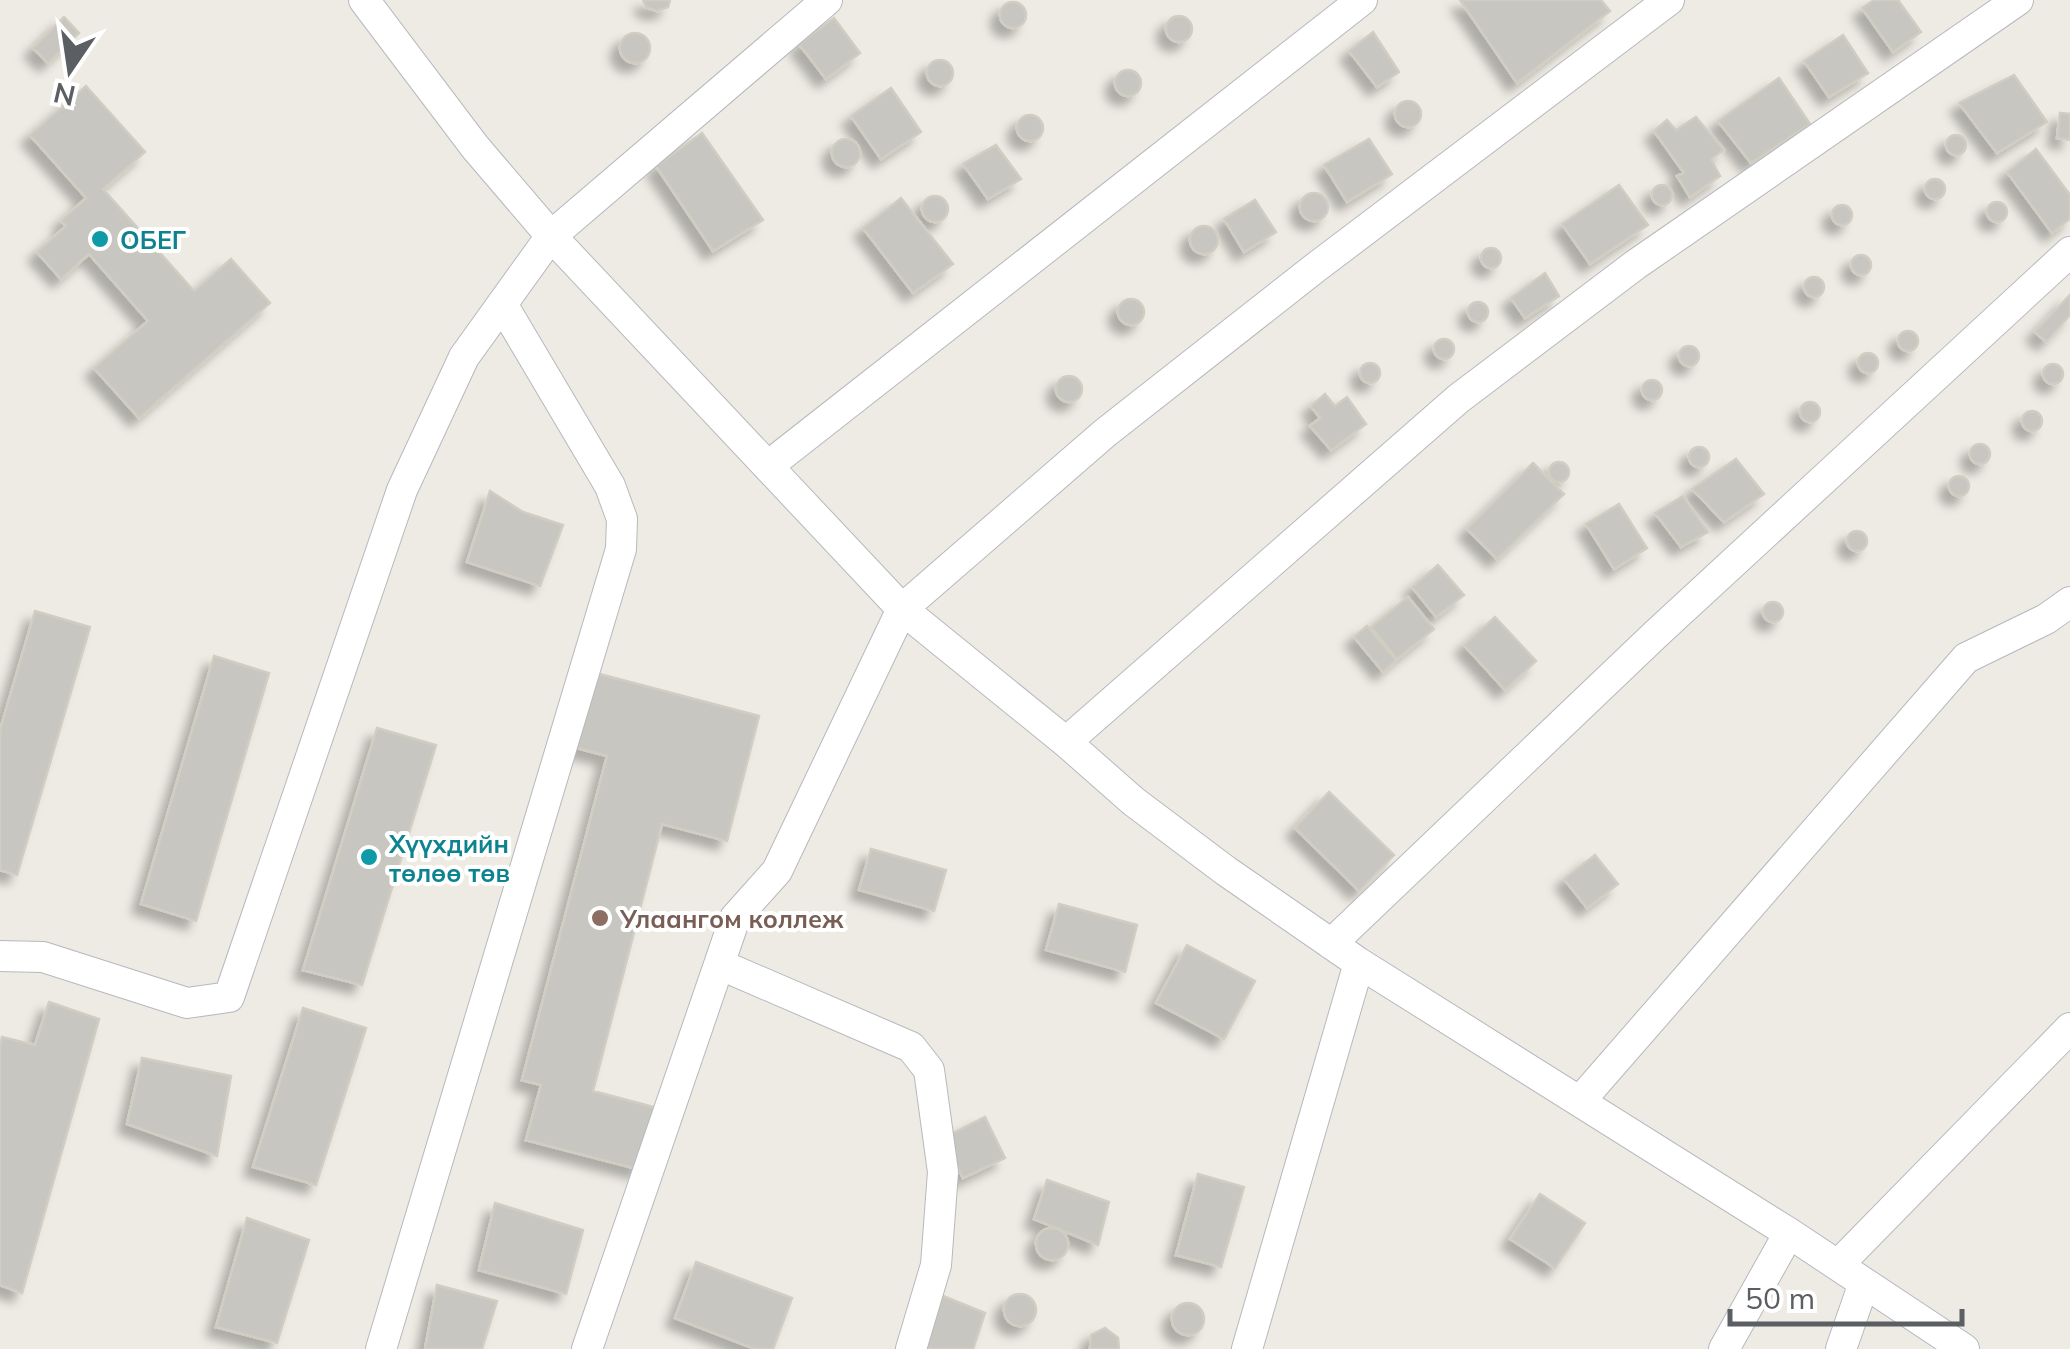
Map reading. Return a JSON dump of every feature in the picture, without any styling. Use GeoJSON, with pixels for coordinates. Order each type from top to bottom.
{"type":"FeatureCollection","features":[{"type":"Feature","properties":{"kind":"street"},"geometry":{"type":"LineString","coordinates":[[364,0],[475,146],[551,236],[902,609],[1133,801],[1226,871],[1331,944],[1964,1349]]}},
{"type":"Feature","properties":{"kind":"street"},"geometry":{"type":"LineString","coordinates":[[0,956],[43,957],[186,1003],[229,997],[402,490],[464,358],[551,236],[827,0]]}},
{"type":"Feature","properties":{"kind":"street"},"geometry":{"type":"LineString","coordinates":[[768,466],[1362,0]]}},
{"type":"Feature","properties":{"kind":"street"},"geometry":{"type":"LineString","coordinates":[[587,1349],[735,918],[776,871],[902,609],[1105,432],[1669,0]]}},
{"type":"Feature","properties":{"kind":"street"},"geometry":{"type":"LineString","coordinates":[[1066,742],[1458,399],[1634,265],[2018,0]]}},
{"type":"Feature","properties":{"kind":"street"},"geometry":{"type":"LineString","coordinates":[[1331,944],[1656,634],[2070,252]]}},
{"type":"Feature","properties":{"kind":"street"},"geometry":{"type":"LineString","coordinates":[[381,1349],[621,548],[622,520],[610,486],[502,304]]}},
{"type":"Feature","properties":{"kind":"street"},"geometry":{"type":"LineString","coordinates":[[1580,1101],[1966,658],[2046,619],[2070,602]]}},
{"type":"Feature","properties":{"kind":"street"},"geometry":{"type":"LineString","coordinates":[[1247,1349],[1359,962]]}},
{"type":"Feature","properties":{"kind":"street"},"geometry":{"type":"LineString","coordinates":[[721,966],[911,1047],[929,1070],[943,1172],[936,1265],[911,1349]]}},
{"type":"Feature","properties":{"kind":"street"},"geometry":{"type":"LineString","coordinates":[[1838,1265],[2070,1028]]}},
{"type":"Feature","properties":{"kind":"street"},"geometry":{"type":"LineString","coordinates":[[1724,1349],[1788,1233]]}},
{"type":"Feature","properties":{"kind":"street"},"geometry":{"type":"LineString","coordinates":[[1841,1349],[1864,1283]]}},
{"type":"Feature","properties":{"kind":"building"},"geometry":{"type":"Polygon","coordinates":[[[643,0],[670,0],[668,7],[657,11],[646,7],[643,0]]]}},
{"type":"Feature","properties":{"kind":"building"},"geometry":{"type":"Polygon","coordinates":[[[1460,0],[1601,0],[1610,11],[1517,83],[1460,0]]]}},
{"type":"Feature","properties":{"kind":"building"},"geometry":{"type":"Polygon","coordinates":[[[1874,0],[1898,0],[1921,32],[1893,52],[1862,8],[1874,0]]]}},
{"type":"Feature","properties":{"kind":"building"},"geometry":{"type":"Polygon","coordinates":[[[1013,2],[1023,5],[1023,25],[1013,28],[1003,25],[1000,15],[1003,5],[1013,2]]]}},
{"type":"Feature","properties":{"kind":"building"},"geometry":{"type":"Polygon","coordinates":[[[1179,16],[1189,19],[1189,39],[1179,42],[1169,39],[1166,29],[1169,19],[1179,16]]]}},
{"type":"Feature","properties":{"kind":"building"},"geometry":{"type":"Polygon","coordinates":[[[64,17],[79,33],[48,63],[33,48],[64,17]]]}},
{"type":"Feature","properties":{"kind":"building"},"geometry":{"type":"Polygon","coordinates":[[[834,18],[860,53],[826,79],[799,44],[834,18]]]}},
{"type":"Feature","properties":{"kind":"building"},"geometry":{"type":"Polygon","coordinates":[[[1373,32],[1399,72],[1377,87],[1349,51],[1373,32]]]}},
{"type":"Feature","properties":{"kind":"building"},"geometry":{"type":"Polygon","coordinates":[[[635,33],[645,38],[650,48],[645,58],[635,63],[625,58],[620,48],[625,38],[635,33]]]}},
{"type":"Feature","properties":{"kind":"building"},"geometry":{"type":"Polygon","coordinates":[[[1843,35],[1868,73],[1829,97],[1804,61],[1843,35]]]}},
{"type":"Feature","properties":{"kind":"building"},"geometry":{"type":"Polygon","coordinates":[[[940,60],[950,63],[950,83],[940,86],[930,83],[927,73],[930,63],[940,60]]]}},
{"type":"Feature","properties":{"kind":"building"},"geometry":{"type":"Polygon","coordinates":[[[1128,70],[1138,73],[1138,93],[1128,96],[1118,93],[1115,83],[1118,73],[1128,70]]]}},
{"type":"Feature","properties":{"kind":"building"},"geometry":{"type":"Polygon","coordinates":[[[2014,75],[2047,122],[1997,153],[1959,103],[2014,75]]]}},
{"type":"Feature","properties":{"kind":"building"},"geometry":{"type":"Polygon","coordinates":[[[1779,78],[1810,124],[1751,163],[1718,121],[1779,78]]]}},
{"type":"Feature","properties":{"kind":"building","name":"ОБЕГ"},"geometry":{"type":"Polygon","coordinates":[[[86,86],[145,152],[103,189],[194,291],[231,259],[270,303],[139,418],[94,368],[148,321],[89,254],[61,279],[37,252],[66,226],[61,221],[86,198],[30,135],[86,86]]]}},
{"type":"Feature","properties":{"kind":"building"},"geometry":{"type":"Polygon","coordinates":[[[891,88],[921,132],[881,159],[851,116],[891,88]]]}},
{"type":"Feature","properties":{"kind":"building"},"geometry":{"type":"Polygon","coordinates":[[[1408,101],[1418,104],[1418,124],[1408,127],[1398,124],[1395,114],[1398,104],[1408,101]]]}},
{"type":"Feature","properties":{"kind":"building"},"geometry":{"type":"Polygon","coordinates":[[[2060,113],[2070,114],[2070,140],[2057,138],[2060,113]]]}},
{"type":"Feature","properties":{"kind":"building"},"geometry":{"type":"Polygon","coordinates":[[[1030,115],[1040,118],[1040,138],[1030,141],[1020,138],[1017,128],[1020,118],[1030,115]]]}},
{"type":"Feature","properties":{"kind":"building"},"geometry":{"type":"Polygon","coordinates":[[[1696,117],[1724,150],[1711,159],[1720,176],[1690,197],[1677,176],[1684,173],[1654,131],[1667,120],[1676,130],[1696,117]]]}},
{"type":"Feature","properties":{"kind":"building"},"geometry":{"type":"Polygon","coordinates":[[[702,133],[763,220],[713,251],[656,166],[702,133]]]}},
{"type":"Feature","properties":{"kind":"building"},"geometry":{"type":"Polygon","coordinates":[[[1956,135],[1966,145],[1956,155],[1946,145],[1956,135]]]}},
{"type":"Feature","properties":{"kind":"building"},"geometry":{"type":"Polygon","coordinates":[[[846,139],[856,143],[860,153],[856,163],[846,167],[836,163],[832,153],[836,143],[846,139]]]}},
{"type":"Feature","properties":{"kind":"building"},"geometry":{"type":"Polygon","coordinates":[[[1369,139],[1392,174],[1347,202],[1324,165],[1369,139]]]}},
{"type":"Feature","properties":{"kind":"building"},"geometry":{"type":"Polygon","coordinates":[[[996,145],[1021,179],[988,199],[963,164],[996,145]]]}},
{"type":"Feature","properties":{"kind":"building"},"geometry":{"type":"Polygon","coordinates":[[[2036,149],[2070,195],[2070,219],[2052,233],[2007,172],[2036,149]]]}},
{"type":"Feature","properties":{"kind":"building"},"geometry":{"type":"Polygon","coordinates":[[[1935,179],[1945,189],[1935,199],[1925,189],[1935,179]]]}},
{"type":"Feature","properties":{"kind":"building"},"geometry":{"type":"Polygon","coordinates":[[[1619,185],[1648,225],[1590,264],[1562,224],[1619,185]]]}},
{"type":"Feature","properties":{"kind":"building"},"geometry":{"type":"Polygon","coordinates":[[[1662,185],[1672,195],[1662,205],[1652,195],[1662,185]]]}},
{"type":"Feature","properties":{"kind":"building"},"geometry":{"type":"Polygon","coordinates":[[[1314,193],[1324,197],[1328,207],[1324,217],[1314,221],[1304,217],[1300,207],[1304,197],[1314,193]]]}},
{"type":"Feature","properties":{"kind":"building"},"geometry":{"type":"Polygon","coordinates":[[[935,196],[945,199],[945,219],[935,222],[925,219],[922,209],[925,199],[935,196]]]}},
{"type":"Feature","properties":{"kind":"building"},"geometry":{"type":"Polygon","coordinates":[[[901,198],[953,264],[913,293],[863,228],[901,198]]]}},
{"type":"Feature","properties":{"kind":"building"},"geometry":{"type":"Polygon","coordinates":[[[1255,200],[1276,232],[1244,252],[1224,219],[1255,200]]]}},
{"type":"Feature","properties":{"kind":"building"},"geometry":{"type":"Polygon","coordinates":[[[1997,202],[2007,212],[1997,222],[1987,212],[1997,202]]]}},
{"type":"Feature","properties":{"kind":"building"},"geometry":{"type":"Polygon","coordinates":[[[1842,205],[1852,215],[1842,225],[1832,215],[1842,205]]]}},
{"type":"Feature","properties":{"kind":"building"},"geometry":{"type":"Polygon","coordinates":[[[1204,226],[1214,230],[1218,240],[1214,250],[1204,254],[1194,250],[1190,240],[1194,230],[1204,226]]]}},
{"type":"Feature","properties":{"kind":"building"},"geometry":{"type":"Polygon","coordinates":[[[1491,248],[1501,258],[1491,268],[1481,258],[1491,248]]]}},
{"type":"Feature","properties":{"kind":"building"},"geometry":{"type":"Polygon","coordinates":[[[1861,255],[1871,265],[1861,275],[1851,265],[1861,255]]]}},
{"type":"Feature","properties":{"kind":"building"},"geometry":{"type":"Polygon","coordinates":[[[1545,273],[1559,296],[1525,318],[1511,298],[1545,273]]]}},
{"type":"Feature","properties":{"kind":"building"},"geometry":{"type":"Polygon","coordinates":[[[1814,277],[1824,287],[1814,297],[1804,287],[1814,277]]]}},
{"type":"Feature","properties":{"kind":"building"},"geometry":{"type":"Polygon","coordinates":[[[2070,295],[2070,315],[2046,342],[2035,332],[2070,295]]]}},
{"type":"Feature","properties":{"kind":"building"},"geometry":{"type":"Polygon","coordinates":[[[1131,299],[1141,302],[1141,322],[1131,325],[1121,322],[1118,312],[1121,302],[1131,299]]]}},
{"type":"Feature","properties":{"kind":"building"},"geometry":{"type":"Polygon","coordinates":[[[1478,302],[1488,312],[1478,322],[1468,312],[1478,302]]]}},
{"type":"Feature","properties":{"kind":"building"},"geometry":{"type":"Polygon","coordinates":[[[1908,331],[1918,341],[1908,351],[1898,341],[1908,331]]]}},
{"type":"Feature","properties":{"kind":"building"},"geometry":{"type":"Polygon","coordinates":[[[1444,339],[1454,349],[1444,359],[1434,349],[1444,339]]]}},
{"type":"Feature","properties":{"kind":"building"},"geometry":{"type":"Polygon","coordinates":[[[1689,346],[1699,356],[1689,366],[1679,356],[1689,346]]]}},
{"type":"Feature","properties":{"kind":"building"},"geometry":{"type":"Polygon","coordinates":[[[1868,353],[1878,363],[1868,373],[1858,363],[1868,353]]]}},
{"type":"Feature","properties":{"kind":"building"},"geometry":{"type":"Polygon","coordinates":[[[1370,363],[1380,373],[1370,383],[1360,373],[1370,363]]]}},
{"type":"Feature","properties":{"kind":"building"},"geometry":{"type":"Polygon","coordinates":[[[2053,364],[2063,374],[2053,384],[2043,374],[2053,364]]]}},
{"type":"Feature","properties":{"kind":"building"},"geometry":{"type":"Polygon","coordinates":[[[1069,376],[1079,379],[1079,399],[1069,402],[1059,399],[1056,389],[1059,379],[1069,376]]]}},
{"type":"Feature","properties":{"kind":"building"},"geometry":{"type":"Polygon","coordinates":[[[1652,380],[1662,390],[1652,400],[1642,390],[1652,380]]]}},
{"type":"Feature","properties":{"kind":"building"},"geometry":{"type":"Polygon","coordinates":[[[1325,394],[1335,406],[1347,397],[1366,424],[1331,450],[1310,426],[1320,418],[1311,406],[1325,394]]]}},
{"type":"Feature","properties":{"kind":"building"},"geometry":{"type":"Polygon","coordinates":[[[1810,402],[1820,412],[1810,422],[1800,412],[1810,402]]]}},
{"type":"Feature","properties":{"kind":"building"},"geometry":{"type":"Polygon","coordinates":[[[2032,411],[2042,421],[2032,431],[2022,421],[2032,411]]]}},
{"type":"Feature","properties":{"kind":"building"},"geometry":{"type":"Polygon","coordinates":[[[1980,444],[1990,454],[1980,464],[1970,454],[1980,444]]]}},
{"type":"Feature","properties":{"kind":"building"},"geometry":{"type":"Polygon","coordinates":[[[1699,447],[1709,457],[1699,467],[1689,457],[1699,447]]]}},
{"type":"Feature","properties":{"kind":"building"},"geometry":{"type":"Polygon","coordinates":[[[1736,459],[1764,494],[1724,522],[1692,489],[1736,459]]]}},
{"type":"Feature","properties":{"kind":"building"},"geometry":{"type":"Polygon","coordinates":[[[1559,462],[1569,472],[1559,482],[1549,472],[1559,462]]]}},
{"type":"Feature","properties":{"kind":"building"},"geometry":{"type":"Polygon","coordinates":[[[1533,463],[1564,494],[1497,559],[1467,529],[1533,463]]]}},
{"type":"Feature","properties":{"kind":"building"},"geometry":{"type":"Polygon","coordinates":[[[1959,476],[1969,486],[1959,496],[1949,486],[1959,476]]]}},
{"type":"Feature","properties":{"kind":"building"},"geometry":{"type":"Polygon","coordinates":[[[490,491],[523,512],[563,525],[540,586],[467,562],[490,491]]]}},
{"type":"Feature","properties":{"kind":"building"},"geometry":{"type":"Polygon","coordinates":[[[1683,496],[1708,532],[1681,547],[1655,513],[1683,496]]]}},
{"type":"Feature","properties":{"kind":"building"},"geometry":{"type":"Polygon","coordinates":[[[1619,504],[1647,548],[1614,569],[1586,524],[1619,504]]]}},
{"type":"Feature","properties":{"kind":"building"},"geometry":{"type":"Polygon","coordinates":[[[1857,531],[1867,541],[1857,551],[1847,541],[1857,531]]]}},
{"type":"Feature","properties":{"kind":"building"},"geometry":{"type":"Polygon","coordinates":[[[1438,565],[1464,595],[1436,617],[1412,587],[1438,565]]]}},
{"type":"Feature","properties":{"kind":"building"},"geometry":{"type":"Polygon","coordinates":[[[1408,597],[1434,629],[1397,659],[1371,627],[1408,597]]]}},
{"type":"Feature","properties":{"kind":"building"},"geometry":{"type":"Polygon","coordinates":[[[1773,602],[1783,612],[1773,622],[1763,612],[1773,602]]]}},
{"type":"Feature","properties":{"kind":"building"},"geometry":{"type":"Polygon","coordinates":[[[35,611],[90,627],[17,875],[0,870],[0,730],[35,611]]]}},
{"type":"Feature","properties":{"kind":"building"},"geometry":{"type":"Polygon","coordinates":[[[1495,617],[1536,661],[1505,690],[1464,645],[1495,617]]]}},
{"type":"Feature","properties":{"kind":"building"},"geometry":{"type":"Polygon","coordinates":[[[1367,626],[1396,660],[1383,672],[1354,637],[1367,626]]]}},
{"type":"Feature","properties":{"kind":"building"},"geometry":{"type":"Polygon","coordinates":[[[214,656],[269,673],[196,921],[141,904],[214,656]]]}},
{"type":"Feature","properties":{"kind":"building"},"geometry":{"type":"Polygon","coordinates":[[[592,672],[759,716],[727,841],[662,824],[593,1091],[657,1108],[641,1170],[526,1140],[541,1085],[522,1080],[607,756],[573,747],[592,672]]]}},
{"type":"Feature","properties":{"kind":"building","name":"Хүүхдийн төлөө төв"},"geometry":{"type":"Polygon","coordinates":[[[377,728],[436,745],[362,985],[303,970],[377,728]]]}},
{"type":"Feature","properties":{"kind":"building"},"geometry":{"type":"Polygon","coordinates":[[[1329,792],[1394,855],[1359,891],[1295,828],[1329,792]]]}},
{"type":"Feature","properties":{"kind":"building"},"geometry":{"type":"Polygon","coordinates":[[[871,849],[946,870],[934,911],[859,890],[871,849]]]}},
{"type":"Feature","properties":{"kind":"building"},"geometry":{"type":"Polygon","coordinates":[[[1595,855],[1618,884],[1587,908],[1564,879],[1595,855]]]}},
{"type":"Feature","properties":{"kind":"building"},"geometry":{"type":"Polygon","coordinates":[[[1059,904],[1137,925],[1125,972],[1046,950],[1059,904]]]}},
{"type":"Feature","properties":{"kind":"building"},"geometry":{"type":"Polygon","coordinates":[[[1187,945],[1255,981],[1224,1039],[1156,1003],[1187,945]]]}},
{"type":"Feature","properties":{"kind":"building"},"geometry":{"type":"Polygon","coordinates":[[[49,1002],[99,1019],[22,1293],[0,1285],[0,1047],[2,1037],[35,1045],[49,1002]]]}},
{"type":"Feature","properties":{"kind":"building"},"geometry":{"type":"Polygon","coordinates":[[[303,1008],[366,1028],[316,1185],[253,1167],[303,1008]]]}},
{"type":"Feature","properties":{"kind":"building"},"geometry":{"type":"Polygon","coordinates":[[[142,1058],[231,1076],[217,1156],[127,1124],[142,1058]]]}},
{"type":"Feature","properties":{"kind":"building"},"geometry":{"type":"Polygon","coordinates":[[[985,1117],[1005,1158],[963,1178],[943,1138],[985,1117]]]}},
{"type":"Feature","properties":{"kind":"building"},"geometry":{"type":"Polygon","coordinates":[[[1198,1174],[1244,1187],[1221,1267],[1176,1255],[1198,1174]]]}},
{"type":"Feature","properties":{"kind":"building"},"geometry":{"type":"Polygon","coordinates":[[[1047,1180],[1109,1202],[1098,1245],[1034,1219],[1047,1180]]]}},
{"type":"Feature","properties":{"kind":"building"},"geometry":{"type":"Polygon","coordinates":[[[1540,1194],[1585,1223],[1555,1268],[1510,1239],[1540,1194]]]}},
{"type":"Feature","properties":{"kind":"building"},"geometry":{"type":"Polygon","coordinates":[[[495,1203],[583,1230],[566,1294],[479,1270],[495,1203]]]}},
{"type":"Feature","properties":{"kind":"building"},"geometry":{"type":"Polygon","coordinates":[[[247,1218],[309,1240],[277,1343],[216,1327],[247,1218]]]}},
{"type":"Feature","properties":{"kind":"building"},"geometry":{"type":"Polygon","coordinates":[[[1052,1228],[1063,1233],[1068,1244],[1063,1255],[1052,1260],[1041,1255],[1036,1244],[1041,1233],[1052,1228]]]}},
{"type":"Feature","properties":{"kind":"building"},"geometry":{"type":"Polygon","coordinates":[[[696,1262],[792,1298],[773,1349],[755,1349],[675,1318],[696,1262]]]}},
{"type":"Feature","properties":{"kind":"building"},"geometry":{"type":"Polygon","coordinates":[[[437,1285],[497,1301],[482,1349],[425,1349],[437,1285]]]}},
{"type":"Feature","properties":{"kind":"building"},"geometry":{"type":"Polygon","coordinates":[[[1020,1294],[1031,1299],[1036,1310],[1031,1321],[1020,1326],[1009,1321],[1004,1310],[1009,1299],[1020,1294]]]}},
{"type":"Feature","properties":{"kind":"building"},"geometry":{"type":"Polygon","coordinates":[[[943,1296],[985,1313],[973,1349],[922,1349],[943,1296]]]}},
{"type":"Feature","properties":{"kind":"building"},"geometry":{"type":"Polygon","coordinates":[[[1188,1303],[1199,1308],[1204,1319],[1199,1330],[1188,1335],[1177,1330],[1172,1319],[1177,1308],[1188,1303]]]}},
{"type":"Feature","properties":{"kind":"building"},"geometry":{"type":"Polygon","coordinates":[[[1105,1328],[1118,1338],[1119,1349],[1090,1349],[1091,1335],[1105,1328]]]}},
{"type":"Feature","properties":{"kind":"place","name":"ОБЕГ"},"geometry":{"type":"Point","coordinates":[100,239]}},
{"type":"Feature","properties":{"kind":"place","name":"Хүүхдийн төлөө төв"},"geometry":{"type":"Point","coordinates":[369,857]}},
{"type":"Feature","properties":{"kind":"place","name":"Улаангом коллеж"},"geometry":{"type":"Point","coordinates":[600,918]}}]}
